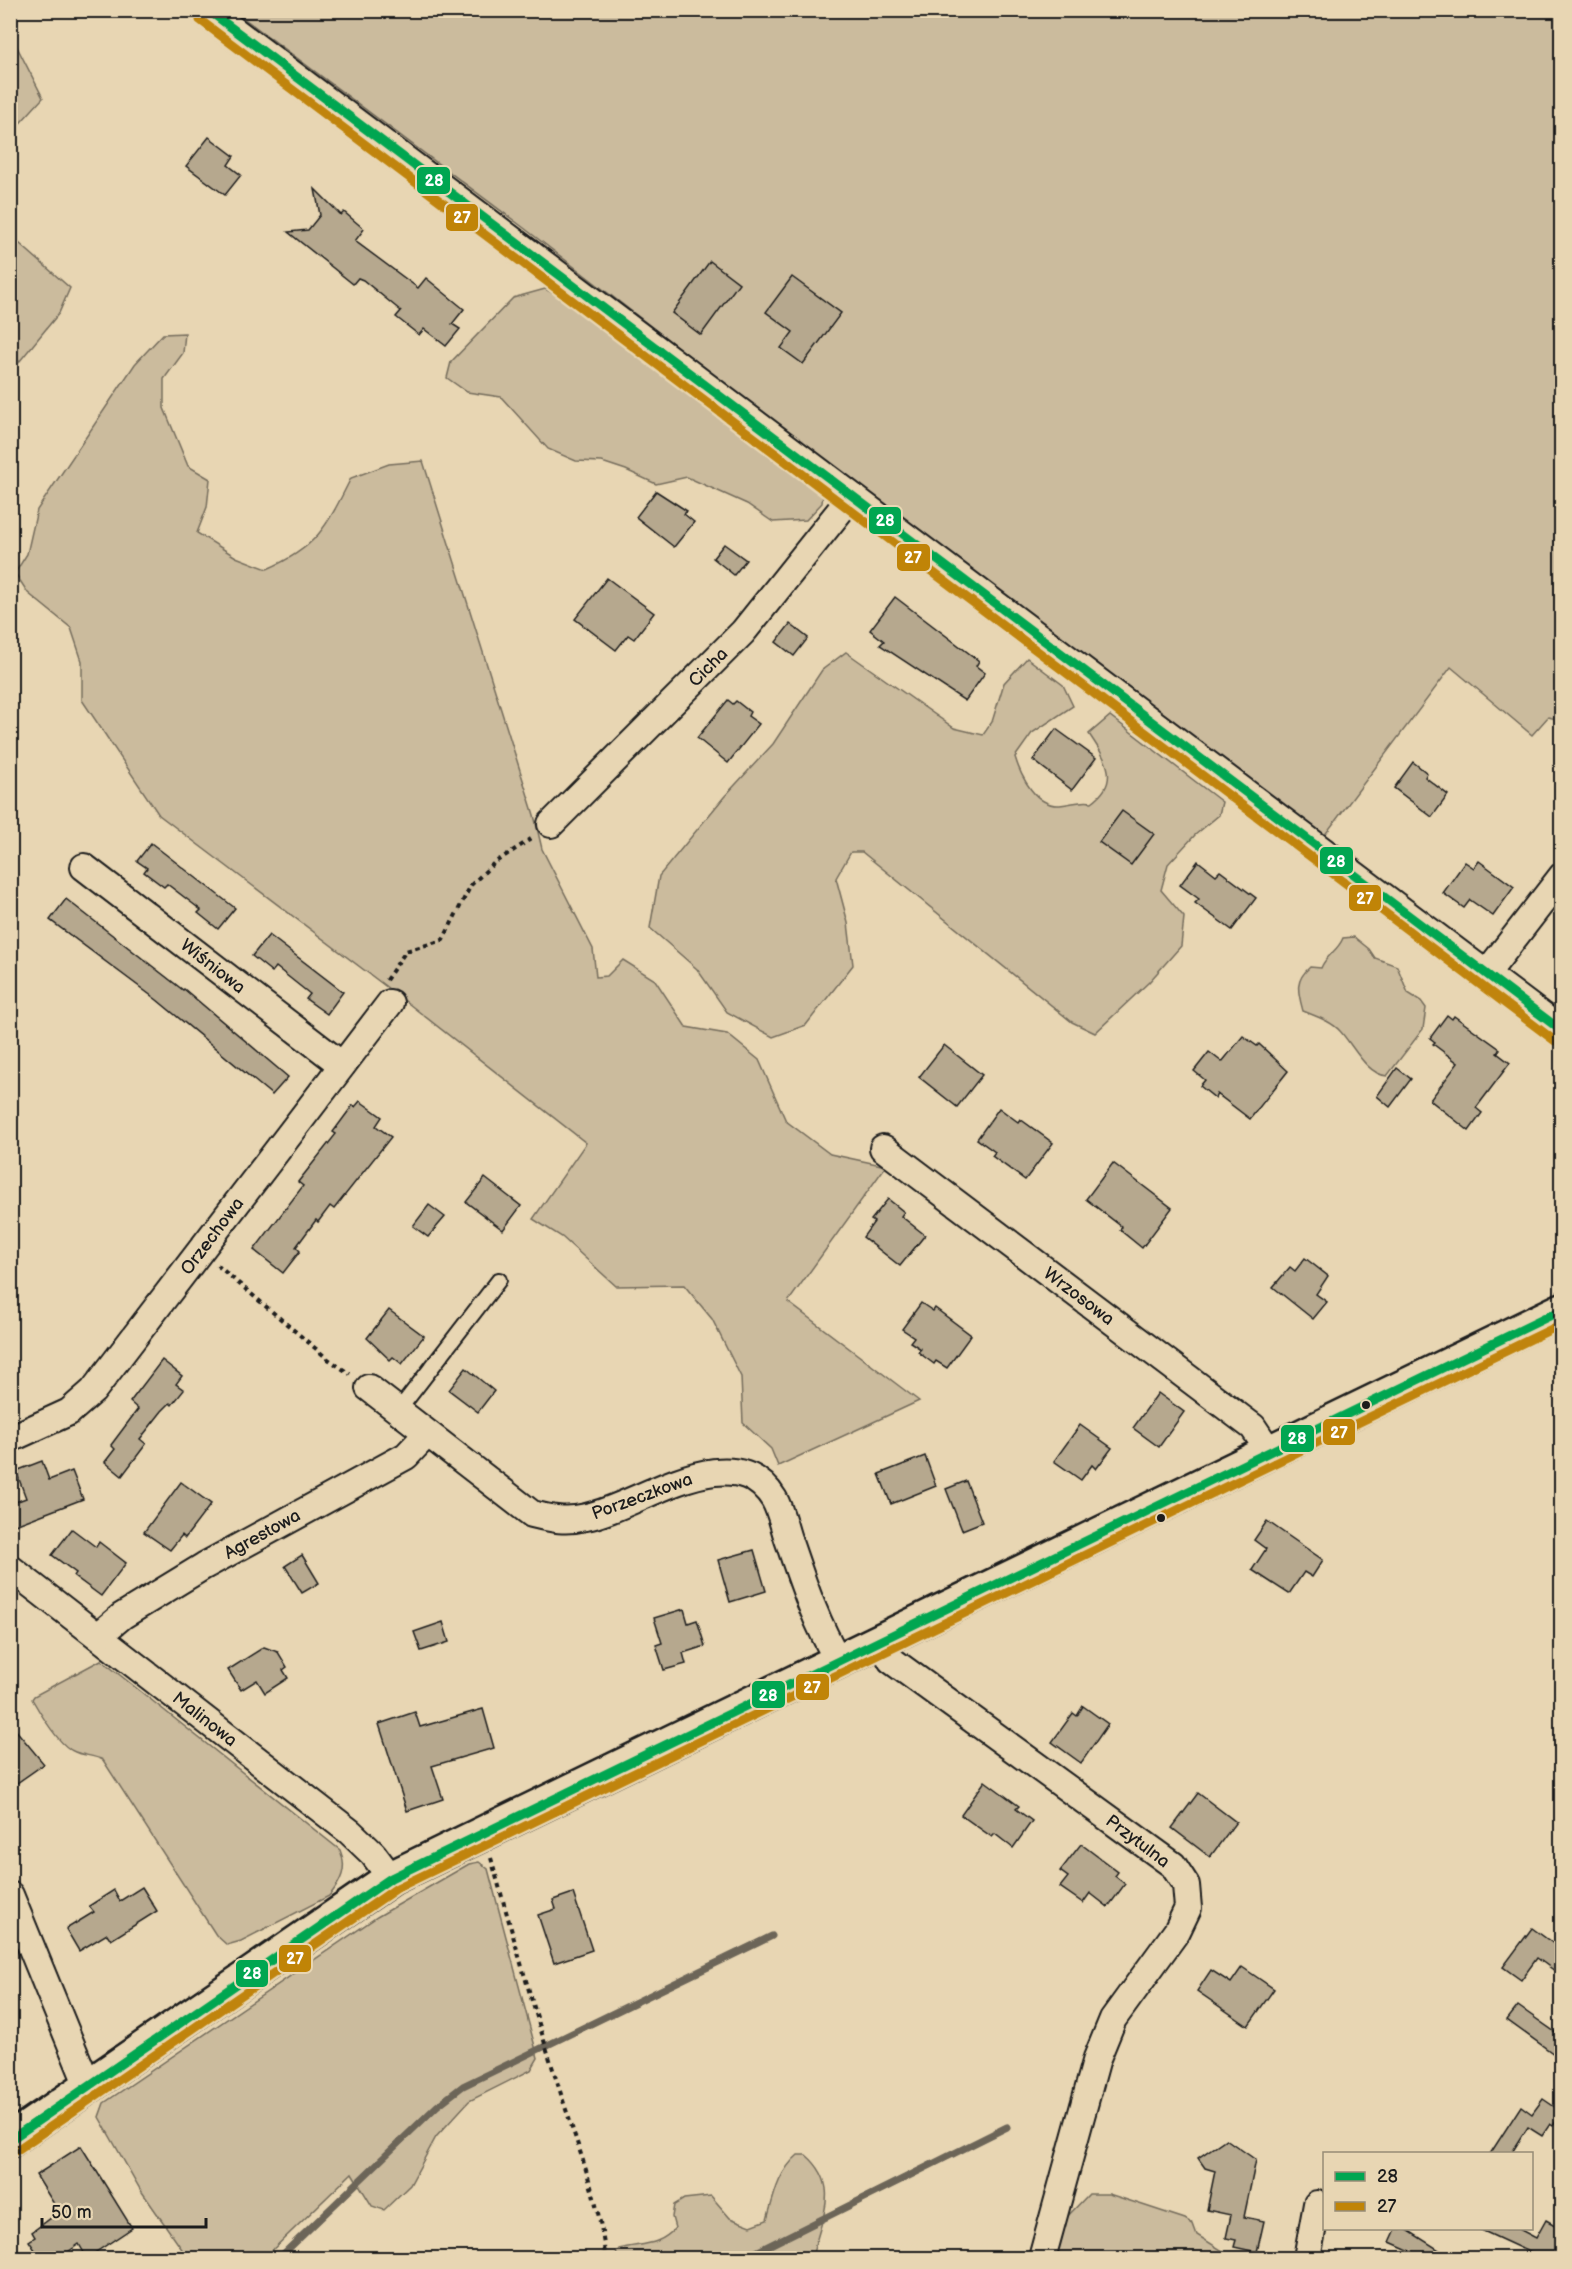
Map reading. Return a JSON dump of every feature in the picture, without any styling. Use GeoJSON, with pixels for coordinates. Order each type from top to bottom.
{"type":"FeatureCollection","features":[{"type":"Feature","properties":{"kind":"street"},"geometry":{"type":"LineString","coordinates":[[207,10],[1562,1031]]}},
{"type":"Feature","properties":{"kind":"street","name":"Cicha"},"geometry":{"type":"LineString","coordinates":[[551,824],[742,632],[851,497]]}},
{"type":"Feature","properties":{"kind":"street","name":"Wiśniowa"},"geometry":{"type":"LineString","coordinates":[[84,867],[342,1065]]}},
{"type":"Feature","properties":{"kind":"street"},"geometry":{"type":"LineString","coordinates":[[1486,974],[1562,876]]}},
{"type":"Feature","properties":{"kind":"street","name":"Orzechowa"},"geometry":{"type":"LineString","coordinates":[[10,1439],[69,1412],[93,1391],[342,1065],[387,993]]}},
{"type":"Feature","properties":{"kind":"street","name":"Wrzosowa"},"geometry":{"type":"LineString","coordinates":[[883,1148],[1253,1427],[1269,1451]]}},
{"type":"Feature","properties":{"kind":"street"},"geometry":{"type":"LineString","coordinates":[[10,2140],[391,1878],[1562,1310]]}},
{"type":"Feature","properties":{"kind":"street","name":"Porzeczkowa"},"geometry":{"type":"LineString","coordinates":[[369,1388],[532,1514],[561,1521],[589,1517],[695,1476],[725,1469],[752,1477],[774,1498],[820,1631],[838,1660]]}},
{"type":"Feature","properties":{"kind":"street","name":"Agrestowa"},"geometry":{"type":"LineString","coordinates":[[98,1636],[122,1616],[204,1566],[406,1456],[427,1434]]}},
{"type":"Feature","properties":{"kind":"street","name":"Malinowa"},"geometry":{"type":"LineString","coordinates":[[10,1569],[350,1832],[373,1854],[391,1878]]}},
{"type":"Feature","properties":{"kind":"street","name":"Przytulna"},"geometry":{"type":"LineString","coordinates":[[880,1639],[891,1660],[1173,1865],[1186,1885],[1188,1908],[1177,1931],[1113,2019],[1097,2058],[1042,2259]]}},
{"type":"Feature","properties":{"kind":"street"},"geometry":{"type":"LineString","coordinates":[[10,1896],[88,2086]]}},
{"type":"Feature","properties":{"kind":"street"},"geometry":{"type":"LineString","coordinates":[[1307,2259],[1317,2204]]}},
{"type":"Feature","properties":{"kind":"lane"},"geometry":{"type":"LineString","coordinates":[[398,1411],[499,1280]]}},
{"type":"Feature","properties":{"kind":"path"},"geometry":{"type":"LineString","coordinates":[[387,993],[406,951],[442,940],[471,885],[494,863],[520,848],[551,824]]}},
{"type":"Feature","properties":{"kind":"path"},"geometry":{"type":"LineString","coordinates":[[201,1251],[328,1359],[369,1388]]}},
{"type":"Feature","properties":{"kind":"path"},"geometry":{"type":"LineString","coordinates":[[483,1832],[540,2028],[584,2166],[604,2244],[605,2259]]}},
{"type":"Feature","properties":{"kind":"shaded area"},"geometry":{"type":"Polygon","coordinates":[[[234,11],[1561,11],[1561,720],[1548,717],[1532,735],[1451,667],[1324,836],[867,494],[524,228],[234,11]]]}},
{"type":"Feature","properties":{"kind":"shaded area"},"geometry":{"type":"Polygon","coordinates":[[[10,40],[16,45],[43,98],[11,133],[10,40]]]}},
{"type":"Feature","properties":{"kind":"shaded area"},"geometry":{"type":"Polygon","coordinates":[[[11,236],[70,288],[59,313],[11,372],[11,236]]]}},
{"type":"Feature","properties":{"kind":"shaded area"},"geometry":{"type":"Polygon","coordinates":[[[545,289],[569,302],[823,493],[822,503],[806,520],[773,522],[747,504],[687,477],[656,484],[602,462],[576,461],[548,449],[501,397],[467,392],[447,378],[451,362],[513,298],[545,289]]]}},
{"type":"Feature","properties":{"kind":"shaded area"},"geometry":{"type":"Polygon","coordinates":[[[185,333],[183,353],[164,379],[164,408],[188,466],[210,479],[207,507],[197,533],[236,557],[267,569],[284,561],[310,543],[319,533],[351,478],[389,464],[423,461],[534,815],[542,849],[593,949],[596,977],[607,976],[623,960],[655,980],[686,1027],[727,1034],[759,1060],[786,1121],[830,1154],[886,1166],[788,1302],[919,1401],[778,1466],[771,1449],[743,1423],[741,1377],[712,1319],[684,1285],[616,1286],[562,1237],[533,1219],[586,1143],[409,1004],[159,815],[82,700],[82,661],[71,628],[28,593],[15,573],[27,554],[37,510],[135,364],[163,334],[185,333]]]}},
{"type":"Feature","properties":{"kind":"shaded area"},"geometry":{"type":"Polygon","coordinates":[[[846,652],[954,728],[983,735],[992,722],[1004,683],[1027,658],[1063,685],[1073,706],[1032,733],[1015,757],[1031,789],[1037,796],[1051,804],[1092,802],[1101,794],[1106,786],[1108,769],[1089,734],[1110,716],[1222,802],[1219,815],[1195,835],[1168,864],[1161,890],[1184,917],[1181,946],[1149,982],[1095,1033],[1072,1022],[862,852],[851,852],[836,878],[848,923],[853,965],[806,1025],[773,1037],[727,1012],[697,969],[650,928],[659,876],[724,797],[773,744],[822,670],[846,652]]]}},
{"type":"Feature","properties":{"kind":"shaded area"},"geometry":{"type":"Polygon","coordinates":[[[1354,937],[1369,949],[1375,958],[1397,966],[1408,993],[1421,1001],[1426,1008],[1423,1029],[1387,1076],[1379,1074],[1366,1065],[1336,1027],[1303,1011],[1299,987],[1301,977],[1310,967],[1321,968],[1343,938],[1354,937]]]}},
{"type":"Feature","properties":{"kind":"shaded area"},"geometry":{"type":"Polygon","coordinates":[[[101,1660],[340,1850],[343,1863],[342,1874],[329,1896],[241,1941],[227,1945],[216,1935],[103,1760],[69,1749],[63,1744],[32,1699],[101,1660]]]}},
{"type":"Feature","properties":{"kind":"shaded area"},"geometry":{"type":"Polygon","coordinates":[[[479,1862],[488,1869],[538,2058],[531,2070],[469,2101],[436,2137],[410,2185],[384,2210],[372,2206],[352,2173],[264,2258],[188,2258],[140,2189],[99,2117],[104,2103],[377,1917],[469,1864],[479,1862]]]}},
{"type":"Feature","properties":{"kind":"shaded area"},"geometry":{"type":"Polygon","coordinates":[[[798,2155],[806,2155],[817,2167],[824,2179],[826,2191],[826,2204],[812,2258],[614,2258],[619,2249],[656,2241],[669,2234],[675,2228],[672,2217],[674,2205],[684,2199],[711,2196],[730,2218],[751,2226],[767,2220],[781,2176],[798,2155]]]}},
{"type":"Feature","properties":{"kind":"shaded area"},"geometry":{"type":"Polygon","coordinates":[[[1089,2194],[1109,2194],[1185,2219],[1193,2224],[1197,2235],[1226,2253],[1228,2258],[1053,2258],[1063,2221],[1089,2194]]]}},
{"type":"Feature","properties":{"kind":"building"},"geometry":{"type":"Polygon","coordinates":[[[209,137],[234,156],[228,165],[241,175],[225,195],[186,166],[209,137]]]}},
{"type":"Feature","properties":{"kind":"building"},"geometry":{"type":"Polygon","coordinates":[[[315,189],[341,215],[344,212],[364,229],[355,241],[418,288],[426,278],[464,309],[452,324],[460,329],[446,346],[424,329],[419,335],[396,317],[401,311],[363,280],[358,278],[353,284],[288,232],[308,230],[320,215],[315,189]]]}},
{"type":"Feature","properties":{"kind":"building"},"geometry":{"type":"Polygon","coordinates":[[[710,261],[739,283],[701,335],[672,313],[710,261]]]}},
{"type":"Feature","properties":{"kind":"building"},"geometry":{"type":"Polygon","coordinates":[[[792,277],[841,313],[803,364],[781,348],[793,332],[766,312],[792,277]]]}},
{"type":"Feature","properties":{"kind":"building"},"geometry":{"type":"Polygon","coordinates":[[[656,491],[687,511],[684,514],[694,522],[674,547],[636,517],[656,491]]]}},
{"type":"Feature","properties":{"kind":"building"},"geometry":{"type":"Polygon","coordinates":[[[724,544],[746,560],[734,575],[713,558],[724,544]]]}},
{"type":"Feature","properties":{"kind":"building"},"geometry":{"type":"Polygon","coordinates":[[[607,578],[654,613],[634,639],[628,635],[616,650],[575,619],[607,578]]]}},
{"type":"Feature","properties":{"kind":"building"},"geometry":{"type":"Polygon","coordinates":[[[895,597],[979,661],[976,666],[985,673],[965,701],[880,645],[884,641],[870,630],[895,597]]]}},
{"type":"Feature","properties":{"kind":"building"},"geometry":{"type":"Polygon","coordinates":[[[790,624],[808,638],[794,656],[776,642],[790,624]]]}},
{"type":"Feature","properties":{"kind":"building"},"geometry":{"type":"Polygon","coordinates":[[[728,700],[733,704],[736,701],[750,712],[748,716],[759,724],[728,763],[697,738],[728,700]]]}},
{"type":"Feature","properties":{"kind":"building"},"geometry":{"type":"Polygon","coordinates":[[[1056,729],[1096,758],[1072,790],[1033,760],[1056,729]]]}},
{"type":"Feature","properties":{"kind":"building"},"geometry":{"type":"Polygon","coordinates":[[[1413,762],[1427,773],[1425,777],[1448,795],[1432,817],[1394,788],[1413,762]]]}},
{"type":"Feature","properties":{"kind":"building"},"geometry":{"type":"Polygon","coordinates":[[[1122,811],[1154,834],[1131,865],[1099,842],[1122,811]]]}},
{"type":"Feature","properties":{"kind":"building"},"geometry":{"type":"Polygon","coordinates":[[[151,843],[235,908],[218,929],[198,913],[201,910],[167,884],[164,887],[144,872],[147,868],[137,861],[151,843]]]}},
{"type":"Feature","properties":{"kind":"building"},"geometry":{"type":"Polygon","coordinates":[[[1198,861],[1216,875],[1220,871],[1256,898],[1232,930],[1195,903],[1199,899],[1180,885],[1198,861]]]}},
{"type":"Feature","properties":{"kind":"building"},"geometry":{"type":"Polygon","coordinates":[[[1479,861],[1514,887],[1493,916],[1470,900],[1464,908],[1443,893],[1465,862],[1474,868],[1479,861]]]}},
{"type":"Feature","properties":{"kind":"building"},"geometry":{"type":"Polygon","coordinates":[[[66,899],[184,989],[288,1077],[272,1095],[157,1000],[50,920],[66,899]]]}},
{"type":"Feature","properties":{"kind":"building"},"geometry":{"type":"Polygon","coordinates":[[[269,935],[343,992],[327,1014],[306,999],[310,994],[276,967],[272,972],[252,956],[269,935]]]}},
{"type":"Feature","properties":{"kind":"building"},"geometry":{"type":"Polygon","coordinates":[[[1447,1015],[1452,1019],[1454,1016],[1500,1049],[1497,1053],[1510,1063],[1476,1108],[1482,1113],[1469,1131],[1430,1100],[1458,1063],[1433,1044],[1435,1042],[1430,1038],[1447,1015]]]}},
{"type":"Feature","properties":{"kind":"building"},"geometry":{"type":"Polygon","coordinates":[[[1243,1036],[1257,1046],[1259,1044],[1288,1071],[1250,1119],[1217,1094],[1215,1098],[1200,1086],[1205,1080],[1194,1071],[1209,1052],[1222,1062],[1243,1036]]]}},
{"type":"Feature","properties":{"kind":"building"},"geometry":{"type":"Polygon","coordinates":[[[944,1045],[982,1075],[957,1107],[919,1077],[944,1045]]]}},
{"type":"Feature","properties":{"kind":"building"},"geometry":{"type":"Polygon","coordinates":[[[1397,1068],[1411,1079],[1390,1107],[1377,1096],[1397,1068]]]}},
{"type":"Feature","properties":{"kind":"building"},"geometry":{"type":"Polygon","coordinates":[[[360,1101],[382,1117],[376,1126],[391,1137],[334,1209],[330,1206],[318,1222],[316,1220],[296,1247],[300,1251],[283,1273],[254,1250],[303,1186],[298,1182],[336,1134],[333,1132],[353,1105],[355,1107],[360,1101]]]}},
{"type":"Feature","properties":{"kind":"building"},"geometry":{"type":"Polygon","coordinates":[[[999,1108],[1018,1122],[1020,1119],[1053,1143],[1025,1180],[992,1156],[995,1152],[977,1139],[999,1108]]]}},
{"type":"Feature","properties":{"kind":"building"},"geometry":{"type":"Polygon","coordinates":[[[1113,1163],[1172,1208],[1142,1248],[1120,1230],[1122,1227],[1086,1199],[1113,1163]]]}},
{"type":"Feature","properties":{"kind":"building"},"geometry":{"type":"Polygon","coordinates":[[[485,1178],[521,1206],[503,1230],[466,1202],[485,1178]]]}},
{"type":"Feature","properties":{"kind":"building"},"geometry":{"type":"Polygon","coordinates":[[[888,1199],[904,1212],[901,1216],[925,1235],[900,1266],[863,1237],[874,1222],[871,1220],[888,1199]]]}},
{"type":"Feature","properties":{"kind":"building"},"geometry":{"type":"Polygon","coordinates":[[[429,1205],[445,1217],[428,1237],[413,1226],[429,1205]]]}},
{"type":"Feature","properties":{"kind":"building"},"geometry":{"type":"Polygon","coordinates":[[[1305,1258],[1328,1276],[1316,1294],[1327,1302],[1313,1319],[1273,1287],[1290,1267],[1295,1271],[1305,1258]]]}},
{"type":"Feature","properties":{"kind":"building"},"geometry":{"type":"Polygon","coordinates":[[[921,1303],[933,1311],[935,1308],[971,1335],[947,1368],[936,1361],[934,1364],[918,1352],[921,1349],[910,1342],[914,1337],[902,1329],[921,1303]]]}},
{"type":"Feature","properties":{"kind":"building"},"geometry":{"type":"Polygon","coordinates":[[[389,1310],[424,1336],[402,1364],[393,1357],[390,1360],[367,1338],[389,1310]]]}},
{"type":"Feature","properties":{"kind":"building"},"geometry":{"type":"Polygon","coordinates":[[[162,1360],[182,1376],[176,1384],[184,1390],[172,1405],[170,1403],[162,1411],[140,1439],[146,1444],[122,1476],[105,1462],[115,1449],[111,1445],[138,1409],[130,1402],[162,1360]]]}},
{"type":"Feature","properties":{"kind":"building"},"geometry":{"type":"Polygon","coordinates":[[[466,1368],[494,1391],[478,1412],[449,1390],[466,1368]]]}},
{"type":"Feature","properties":{"kind":"building"},"geometry":{"type":"Polygon","coordinates":[[[1158,1393],[1184,1412],[1159,1447],[1133,1428],[1158,1393]]]}},
{"type":"Feature","properties":{"kind":"building"},"geometry":{"type":"Polygon","coordinates":[[[1080,1425],[1112,1448],[1096,1469],[1092,1465],[1081,1480],[1054,1461],[1080,1425]]]}},
{"type":"Feature","properties":{"kind":"building"},"geometry":{"type":"Polygon","coordinates":[[[925,1456],[936,1486],[891,1504],[879,1474],[925,1456]]]}},
{"type":"Feature","properties":{"kind":"building"},"geometry":{"type":"Polygon","coordinates":[[[42,1461],[49,1480],[72,1471],[83,1499],[15,1525],[10,1514],[10,1504],[26,1498],[16,1471],[42,1461]]]}},
{"type":"Feature","properties":{"kind":"building"},"geometry":{"type":"Polygon","coordinates":[[[966,1481],[982,1522],[962,1530],[946,1489],[966,1481]]]}},
{"type":"Feature","properties":{"kind":"building"},"geometry":{"type":"Polygon","coordinates":[[[181,1482],[211,1504],[185,1538],[182,1535],[170,1550],[144,1532],[181,1482]]]}},
{"type":"Feature","properties":{"kind":"building"},"geometry":{"type":"Polygon","coordinates":[[[1267,1521],[1323,1560],[1312,1577],[1304,1572],[1289,1594],[1252,1570],[1266,1549],[1254,1540],[1267,1521]]]}},
{"type":"Feature","properties":{"kind":"building"},"geometry":{"type":"Polygon","coordinates":[[[72,1529],[96,1547],[99,1542],[126,1563],[101,1596],[74,1576],[76,1573],[52,1555],[72,1529]]]}},
{"type":"Feature","properties":{"kind":"building"},"geometry":{"type":"Polygon","coordinates":[[[754,1550],[766,1591],[730,1602],[718,1560],[754,1550]]]}},
{"type":"Feature","properties":{"kind":"building"},"geometry":{"type":"Polygon","coordinates":[[[302,1555],[319,1583],[302,1593],[285,1566],[302,1555]]]}},
{"type":"Feature","properties":{"kind":"building"},"geometry":{"type":"Polygon","coordinates":[[[684,1609],[688,1623],[697,1620],[705,1646],[683,1653],[686,1664],[664,1670],[656,1645],[662,1643],[654,1618],[684,1609]]]}},
{"type":"Feature","properties":{"kind":"building"},"geometry":{"type":"Polygon","coordinates":[[[443,1622],[449,1642],[421,1651],[414,1632],[443,1622]]]}},
{"type":"Feature","properties":{"kind":"building"},"geometry":{"type":"Polygon","coordinates":[[[264,1647],[278,1652],[287,1667],[283,1670],[288,1678],[265,1693],[257,1680],[241,1690],[228,1670],[264,1647]]]}},
{"type":"Feature","properties":{"kind":"building"},"geometry":{"type":"Polygon","coordinates":[[[1083,1706],[1108,1724],[1081,1763],[1052,1742],[1073,1713],[1077,1716],[1083,1706]]]}},
{"type":"Feature","properties":{"kind":"building"},"geometry":{"type":"Polygon","coordinates":[[[483,1709],[494,1748],[432,1766],[443,1799],[407,1811],[379,1724],[415,1712],[420,1727],[483,1709]]]}},
{"type":"Feature","properties":{"kind":"building"},"geometry":{"type":"Polygon","coordinates":[[[10,1723],[44,1764],[17,1783],[10,1774],[10,1723]]]}},
{"type":"Feature","properties":{"kind":"building"},"geometry":{"type":"Polygon","coordinates":[[[985,1781],[1019,1806],[1016,1809],[1032,1821],[1013,1848],[995,1834],[992,1837],[961,1815],[985,1781]]]}},
{"type":"Feature","properties":{"kind":"building"},"geometry":{"type":"Polygon","coordinates":[[[1198,1793],[1236,1822],[1210,1857],[1172,1828],[1198,1793]]]}},
{"type":"Feature","properties":{"kind":"building"},"geometry":{"type":"Polygon","coordinates":[[[1081,1844],[1118,1872],[1115,1876],[1125,1884],[1108,1907],[1090,1893],[1083,1903],[1060,1887],[1068,1877],[1060,1871],[1081,1844]]]}},
{"type":"Feature","properties":{"kind":"building"},"geometry":{"type":"Polygon","coordinates":[[[142,1887],[157,1911],[111,1940],[107,1934],[79,1951],[66,1929],[94,1912],[89,1906],[114,1890],[120,1901],[142,1887]]]}},
{"type":"Feature","properties":{"kind":"building"},"geometry":{"type":"Polygon","coordinates":[[[573,1893],[592,1950],[554,1963],[538,1915],[556,1909],[553,1900],[573,1893]]]}},
{"type":"Feature","properties":{"kind":"building"},"geometry":{"type":"Polygon","coordinates":[[[1532,1928],[1562,1950],[1562,1976],[1537,1958],[1521,1980],[1503,1967],[1532,1928]]]}},
{"type":"Feature","properties":{"kind":"building"},"geometry":{"type":"Polygon","coordinates":[[[1242,1967],[1274,1989],[1248,2026],[1197,1991],[1211,1970],[1231,1983],[1242,1967]]]}},
{"type":"Feature","properties":{"kind":"building"},"geometry":{"type":"Polygon","coordinates":[[[1518,2006],[1562,2037],[1562,2043],[1554,2054],[1507,2020],[1518,2006]]]}},
{"type":"Feature","properties":{"kind":"building"},"geometry":{"type":"Polygon","coordinates":[[[1543,2099],[1562,2112],[1553,2126],[1550,2124],[1542,2136],[1528,2127],[1512,2152],[1491,2152],[1521,2106],[1532,2114],[1543,2099]]]}},
{"type":"Feature","properties":{"kind":"building"},"geometry":{"type":"Polygon","coordinates":[[[1226,2139],[1256,2160],[1244,2217],[1264,2221],[1257,2252],[1234,2247],[1236,2240],[1226,2238],[1231,2215],[1207,2210],[1215,2171],[1205,2168],[1198,2158],[1226,2139]]]}},
{"type":"Feature","properties":{"kind":"building"},"geometry":{"type":"Polygon","coordinates":[[[81,2146],[132,2228],[87,2258],[79,2244],[58,2259],[41,2259],[29,2241],[35,2237],[32,2232],[59,2212],[36,2175],[81,2146]]]}},
{"type":"Feature","properties":{"kind":"building"},"geometry":{"type":"Polygon","coordinates":[[[1546,2220],[1562,2229],[1562,2259],[1544,2259],[1481,2230],[1521,2230],[1536,2238],[1546,2220]]]}},
{"type":"Feature","properties":{"kind":"building"},"geometry":{"type":"Polygon","coordinates":[[[1396,2230],[1408,2230],[1452,2258],[1429,2259],[1390,2242],[1396,2230]]]}},
{"type":"Feature","properties":{"kind":"waterway"},"geometry":{"type":"LineString","coordinates":[[279,2258],[437,2106],[463,2086],[772,1936]]}},
{"type":"Feature","properties":{"kind":"waterway"},"geometry":{"type":"LineString","coordinates":[[744,2258],[1007,2127]]}},
{"type":"Feature","properties":{"kind":"transit line","name":"28"},"geometry":{"type":"LineString","coordinates":[[208,10],[1562,1031]]}},
{"type":"Feature","properties":{"kind":"transit line","name":"27"},"geometry":{"type":"LineString","coordinates":[[200,20],[1555,1041]]}},
{"type":"Feature","properties":{"kind":"transit line","name":"28"},"geometry":{"type":"LineString","coordinates":[[10,2140],[391,1878],[1562,1310]]}},
{"type":"Feature","properties":{"kind":"transit line","name":"27"},"geometry":{"type":"LineString","coordinates":[[17,2150],[397,1888],[1562,1324]]}}]}
